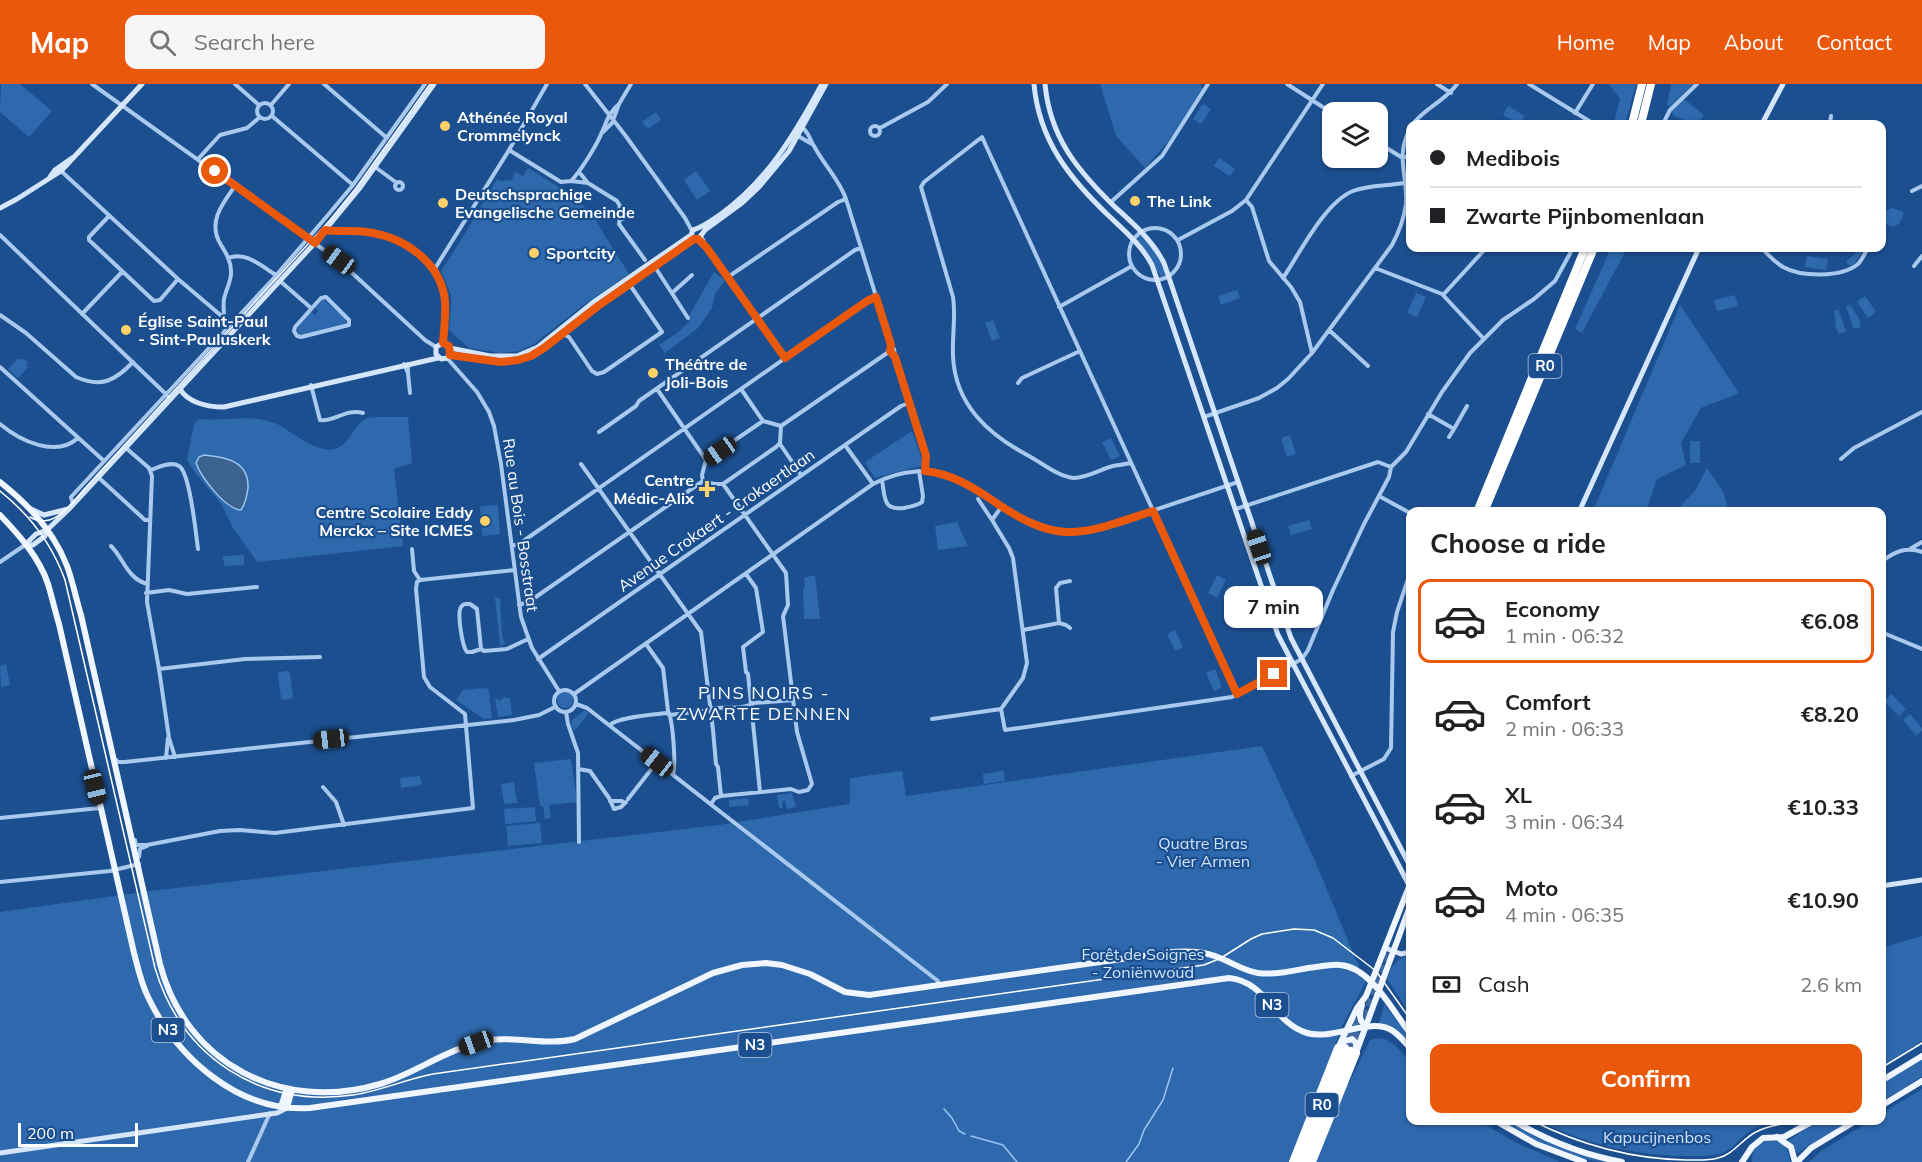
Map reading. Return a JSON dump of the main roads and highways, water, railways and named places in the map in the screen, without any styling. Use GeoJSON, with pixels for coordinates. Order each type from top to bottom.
{"type":"FeatureCollection","features":[{"type":"Feature","properties":{"kind":"highway"},"geometry":{"type":"LineString","coordinates":[[1633,120],[1642,84]]}},
{"type":"Feature","properties":{"kind":"highway"},"geometry":{"type":"LineString","coordinates":[[1642,120],[1651,84]]}},
{"type":"Feature","properties":{"kind":"highway","name":"R0"},"geometry":{"type":"LineString","coordinates":[[1476,507],[1583,252]]}},
{"type":"Feature","properties":{"kind":"highway","name":"R0"},"geometry":{"type":"LineString","coordinates":[[1488,507],[1592,252]]}},
{"type":"Feature","properties":{"kind":"highway"},"geometry":{"type":"LineString","coordinates":[[1293,1162],[1346,1048]]}},
{"type":"Feature","properties":{"kind":"highway"},"geometry":{"type":"LineString","coordinates":[[1312,1162],[1346,1048]]}},
{"type":"Feature","properties":{"kind":"highway","name":"R0"},"geometry":{"type":"LineString","coordinates":[[1299,1162],[1346,1048]]}},
{"type":"Feature","properties":{"kind":"highway","name":"R0"},"geometry":{"type":"LineString","coordinates":[[1306,1162],[1346,1048]]}},
{"type":"Feature","properties":{"kind":"main road","name":"N3"},"geometry":{"type":"LineString","coordinates":[[0,482],[30,508],[47,530],[67,564],[169,993],[183,1018],[212,1052],[234,1069],[260,1080],[290,1089],[322,1092],[362,1089],[400,1078],[459,1049],[491,1039],[512,1038],[555,1042],[575,1039],[712,973],[742,965],[766,963],[782,965],[810,974],[840,990],[869,995],[1189,951],[1213,955],[1243,969],[1263,973],[1340,965],[1361,973]]}},
{"type":"Feature","properties":{"kind":"main road","name":"N3"},"geometry":{"type":"LineString","coordinates":[[0,515],[26,545],[47,583],[59,624],[140,977],[148,997],[158,1016],[183,1051],[230,1089],[266,1103],[298,1108],[325,1106],[1224,979],[1241,980],[1250,984],[1294,1028],[1307,1033],[1318,1035],[1367,1027],[1389,1029],[1406,1044]]}},
{"type":"Feature","properties":{"kind":"main road"},"geometry":{"type":"LineString","coordinates":[[1367,1027],[1359,1015],[1406,896]]}},
{"type":"Feature","properties":{"kind":"main road"},"geometry":{"type":"LineString","coordinates":[[1346,1048],[1367,1027],[1378,990],[1406,917]]}},
{"type":"Feature","properties":{"kind":"main road"},"geometry":{"type":"LineString","coordinates":[[1361,973],[1376,971]]}},
{"type":"Feature","properties":{"kind":"main road"},"geometry":{"type":"LineString","coordinates":[[1361,973],[1378,990],[1406,1028]]}},
{"type":"Feature","properties":{"kind":"main road"},"geometry":{"type":"LineString","coordinates":[[1346,1048],[1345,1031],[1366,996]]}},
{"type":"Feature","properties":{"kind":"main road"},"geometry":{"type":"LineString","coordinates":[[1318,1035],[1334,1039],[1346,1048]]}},
{"type":"Feature","properties":{"kind":"main road"},"geometry":{"type":"LineString","coordinates":[[1886,1078],[1922,1056]]}},
{"type":"Feature","properties":{"kind":"main road"},"geometry":{"type":"LineString","coordinates":[[1886,1103],[1922,1081]]}},
{"type":"Feature","properties":{"kind":"main road"},"geometry":{"type":"LineString","coordinates":[[284,1107],[286,1092],[290,1089]]}},
{"type":"Feature","properties":{"kind":"main road"},"geometry":{"type":"LineString","coordinates":[[1503,1125],[1536,1143],[1584,1162]]}},
{"type":"Feature","properties":{"kind":"main road"},"geometry":{"type":"LineString","coordinates":[[1521,1125],[1574,1149],[1622,1162]]}},
{"type":"Feature","properties":{"kind":"main road"},"geometry":{"type":"LineString","coordinates":[[1742,1162],[1757,1142],[1763,1138],[1792,1134],[1807,1125]]}},
{"type":"Feature","properties":{"kind":"main road"},"geometry":{"type":"LineString","coordinates":[[1777,1137],[1791,1148],[1796,1162],[1811,1148],[1849,1125]]}},
{"type":"Feature","properties":{"kind":"main road"},"geometry":{"type":"LineString","coordinates":[[1749,1153],[1749,1162]]}},
{"type":"Feature","properties":{"kind":"waterway"},"geometry":{"type":"LineString","coordinates":[[1126,1162],[1139,1144],[1144,1130],[1163,1100],[1173,1068]]}},
{"type":"Feature","properties":{"kind":"waterway"},"geometry":{"type":"LineString","coordinates":[[944,1109],[959,1131],[965,1134]]}},
{"type":"Feature","properties":{"kind":"waterway"},"geometry":{"type":"LineString","coordinates":[[971,1136],[1003,1145],[1017,1162]]}},
{"type":"Feature","properties":{"kind":"tunnel"},"geometry":{"type":"LineString","coordinates":[[1351,1051],[1393,947]]}},
{"type":"Feature","properties":{"kind":"tunnel"},"geometry":{"type":"LineString","coordinates":[[1345,1048],[1361,1010]]}},
{"type":"Feature","properties":{"kind":"tram line"},"geometry":{"type":"LineString","coordinates":[[30,517],[39,521],[47,521],[55,518],[69,506],[330,220],[356,188],[430,84]]}},
{"type":"Feature","properties":{"kind":"tram line"},"geometry":{"type":"LineString","coordinates":[[0,491],[39,531],[54,554],[65,580],[155,968],[167,1000],[184,1028],[205,1051],[229,1070],[257,1084],[287,1093],[319,1097],[353,1095],[433,1074],[1204,965],[1221,958],[1262,934],[1294,929],[1314,930],[1333,938],[1376,971],[1406,1013]]}},
{"type":"Feature","properties":{"kind":"tram line"},"geometry":{"type":"LineString","coordinates":[[1886,1065],[1922,1043]]}},
{"type":"Feature","properties":{"kind":"tram line"},"geometry":{"type":"LineString","coordinates":[[1541,1125],[1568,1137],[1606,1149],[1645,1157],[1698,1160],[1724,1156],[1751,1135],[1775,1125]]}},
{"type":"Feature","properties":{"kind":"place","name":"Athénée Royal Crommelynck"},"geometry":{"type":"Point","coordinates":[445,126]}},
{"type":"Feature","properties":{"kind":"place","name":"The Link"},"geometry":{"type":"Point","coordinates":[1135,201]}},
{"type":"Feature","properties":{"kind":"place","name":"Deutschsprachige Evangelische Gemeinde"},"geometry":{"type":"Point","coordinates":[443,203]}},
{"type":"Feature","properties":{"kind":"place","name":"Sportcity"},"geometry":{"type":"Point","coordinates":[534,253]}},
{"type":"Feature","properties":{"kind":"place","name":"Église Saint-Paul - Sint-Pauluskerk"},"geometry":{"type":"Point","coordinates":[126,330]}},
{"type":"Feature","properties":{"kind":"place","name":"Théâtre de Joli-Bois"},"geometry":{"type":"Point","coordinates":[653,373]}},
{"type":"Feature","properties":{"kind":"place","name":"Centre Médic-Alix"},"geometry":{"type":"Point","coordinates":[707,489]}},
{"type":"Feature","properties":{"kind":"place","name":"Centre Scolaire Eddy Merckx – Site ICMES"},"geometry":{"type":"Point","coordinates":[485,521]}},
{"type":"Feature","properties":{"kind":"district","name":"PINS NOIRS - ZWARTE DENNEN"},"geometry":{"type":"Point","coordinates":[764,703]}},
{"type":"Feature","properties":{"kind":"park label","name":"Quatre Bras - Vier Armen"},"geometry":{"type":"Point","coordinates":[1203,852]}},
{"type":"Feature","properties":{"kind":"park label","name":"Forêt de Soignes - Zoniënwoud"},"geometry":{"type":"Point","coordinates":[1143,963]}},
{"type":"Feature","properties":{"kind":"park label","name":"Kapucijnenbos"},"geometry":{"type":"Point","coordinates":[1657,1137]}}]}
